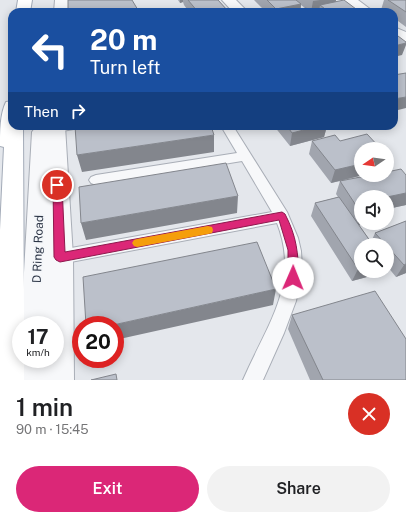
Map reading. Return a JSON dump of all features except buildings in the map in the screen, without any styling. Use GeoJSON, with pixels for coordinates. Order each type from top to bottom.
{"type":"FeatureCollection","features":[{"type":"Feature","properties":{"kind":"main road"},"geometry":{"type":"LineString","coordinates":[[0,185],[8,130]]}},
{"type":"Feature","properties":{"kind":"main road"},"geometry":{"type":"LineString","coordinates":[[9,380],[14,130]]}},
{"type":"Feature","properties":{"kind":"street"},"geometry":{"type":"LineString","coordinates":[[229,0],[237,8]]}},
{"type":"Feature","properties":{"kind":"street"},"geometry":{"type":"LineString","coordinates":[[349,0],[361,8]]}},
{"type":"Feature","properties":{"kind":"street","name":"D Ring Road"},"geometry":{"type":"LineString","coordinates":[[56,130],[60,257],[59,380]]}},
{"type":"Feature","properties":{"kind":"street","name":"D Ring Road"},"geometry":{"type":"LineString","coordinates":[[36,316],[56,130]]}},
{"type":"Feature","properties":{"kind":"street"},"geometry":{"type":"LineString","coordinates":[[31,380],[33,368]]}},
{"type":"Feature","properties":{"kind":"lane"},"geometry":{"type":"LineString","coordinates":[[229,130],[282,216],[293,250],[294,268],[292,288],[285,308],[253,380]]}},
{"type":"Feature","properties":{"kind":"lane"},"geometry":{"type":"LineString","coordinates":[[96,180],[245,156]]}},
{"type":"Feature","properties":{"kind":"lane"},"geometry":{"type":"LineString","coordinates":[[60,257],[282,216]]}},
{"type":"Feature","properties":{"kind":"slow traffic"},"geometry":{"type":"LineString","coordinates":[[137,243],[208,230]]}},
{"type":"Feature","properties":{"kind":"route"},"geometry":{"type":"LineString","coordinates":[[57,185],[60,257],[282,216],[293,250],[293,278]]}}]}
